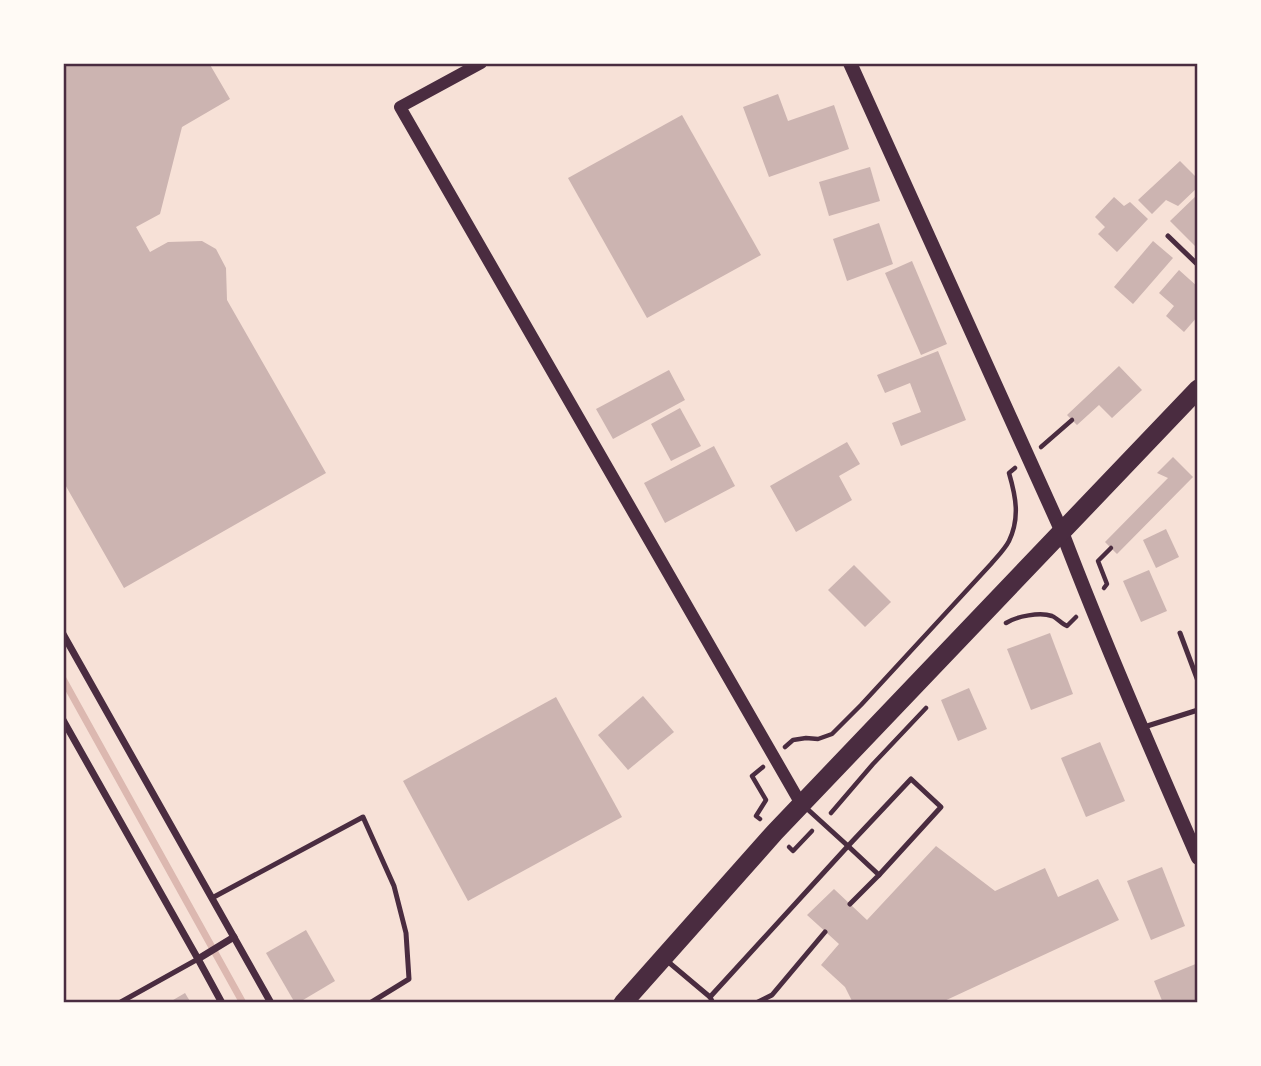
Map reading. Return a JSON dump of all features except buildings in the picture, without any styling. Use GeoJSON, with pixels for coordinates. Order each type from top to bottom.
{"type":"FeatureCollection","features":[{"type":"Feature","properties":{"kind":"highway"},"geometry":{"type":"LineString","coordinates":[[624,1003],[801,804],[1198,389]]}},
{"type":"Feature","properties":{"kind":"main road"},"geometry":{"type":"LineString","coordinates":[[850,63],[1062,532],[1141,728],[1198,858]]}},
{"type":"Feature","properties":{"kind":"street"},"geometry":{"type":"LineString","coordinates":[[481,63],[400,107],[801,804]]}},
{"type":"Feature","properties":{"kind":"street"},"geometry":{"type":"LineString","coordinates":[[63,634],[271,1003]]}},
{"type":"Feature","properties":{"kind":"street"},"geometry":{"type":"LineString","coordinates":[[63,720],[222,1003]]}},
{"type":"Feature","properties":{"kind":"street"},"geometry":{"type":"LineString","coordinates":[[198,959],[234,937]]}},
{"type":"Feature","properties":{"kind":"lane"},"geometry":{"type":"LineString","coordinates":[[1168,236],[1198,264]]}},
{"type":"Feature","properties":{"kind":"lane"},"geometry":{"type":"LineString","coordinates":[[1180,633],[1198,681]]}},
{"type":"Feature","properties":{"kind":"lane"},"geometry":{"type":"LineString","coordinates":[[1141,728],[1198,709]]}},
{"type":"Feature","properties":{"kind":"lane"},"geometry":{"type":"LineString","coordinates":[[664,957],[711,1000],[911,779],[941,807],[850,904]]}},
{"type":"Feature","properties":{"kind":"lane"},"geometry":{"type":"LineString","coordinates":[[801,804],[879,875]]}},
{"type":"Feature","properties":{"kind":"lane"},"geometry":{"type":"LineString","coordinates":[[212,898],[363,817],[394,887],[406,933],[409,979],[370,1003]]}},
{"type":"Feature","properties":{"kind":"lane"},"geometry":{"type":"LineString","coordinates":[[756,1003],[772,995],[825,932]]}},
{"type":"Feature","properties":{"kind":"lane"},"geometry":{"type":"LineString","coordinates":[[119,1003],[198,959]]}},
{"type":"Feature","properties":{"kind":"lane"},"geometry":{"type":"LineString","coordinates":[[772,995],[776,1003]]}},
{"type":"Feature","properties":{"kind":"path"},"geometry":{"type":"LineString","coordinates":[[817,827],[793,851],[756,816],[766,800],[752,776],[793,740],[818,739],[832,734],[991,564],[1009,542],[1013,525],[1017,504],[1009,473],[1072,420]]}},
{"type":"Feature","properties":{"kind":"path"},"geometry":{"type":"LineString","coordinates":[[1004,624],[1013,618],[1029,615],[1052,616],[1067,626],[1107,584],[1098,561],[1111,548]]}},
{"type":"Feature","properties":{"kind":"path"},"geometry":{"type":"LineString","coordinates":[[825,819],[932,701]]}},
{"type":"Feature","properties":{"kind":"waterway"},"geometry":{"type":"LineString","coordinates":[[63,679],[243,1003]]}}]}
